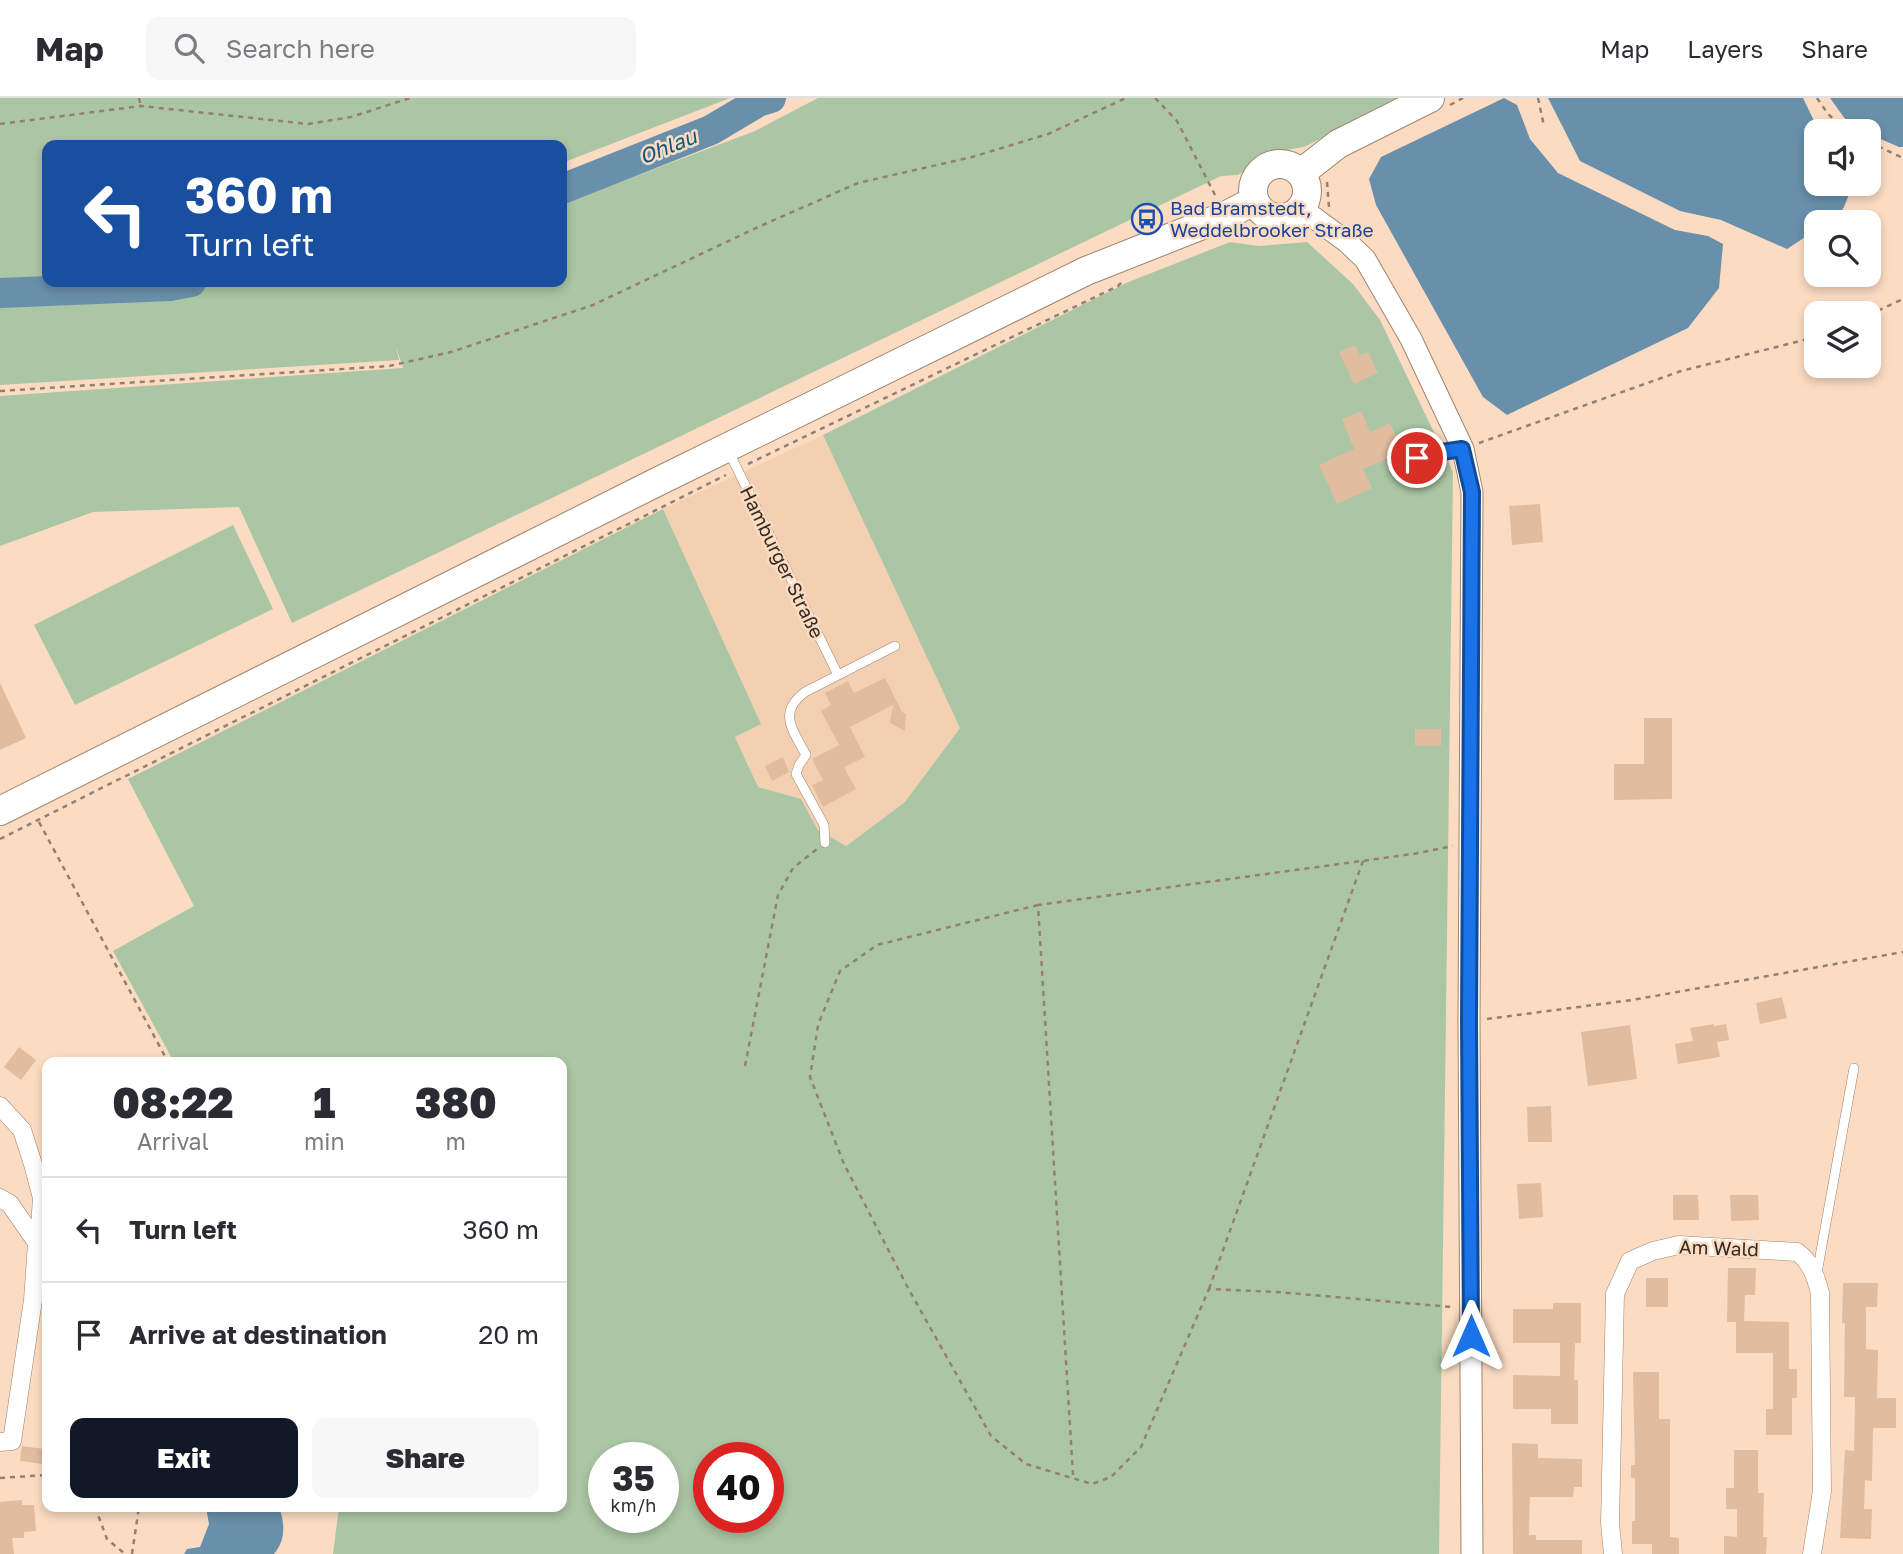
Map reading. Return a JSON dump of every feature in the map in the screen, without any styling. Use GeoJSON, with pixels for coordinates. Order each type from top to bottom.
{"type":"FeatureCollection","features":[{"type":"Feature","properties":{"kind":"main road"},"geometry":{"type":"LineString","coordinates":[[1301,173],[1338,144],[1430,98]]}},
{"type":"Feature","properties":{"kind":"main road"},"geometry":{"type":"LineString","coordinates":[[1287,164],[1301,173],[1307,188],[1302,209],[1291,216],[1274,218],[1265,214],[1254,201],[1253,184],[1256,176],[1269,165],[1287,164]]}},
{"type":"Feature","properties":{"kind":"main road"},"geometry":{"type":"LineString","coordinates":[[0,811],[1086,271],[1225,216],[1254,201]]}},
{"type":"Feature","properties":{"kind":"street"},"geometry":{"type":"LineString","coordinates":[[1302,209],[1347,242],[1365,259],[1411,339],[1462,449],[1472,492],[1469,1021],[1472,1554]]}},
{"type":"Feature","properties":{"kind":"street"},"geometry":{"type":"LineString","coordinates":[[0,1106],[22,1130],[42,1198],[33,1300],[12,1441],[0,1442]]}},
{"type":"Feature","properties":{"kind":"street"},"geometry":{"type":"LineString","coordinates":[[0,1198],[10,1205],[37,1243]]}},
{"type":"Feature","properties":{"kind":"street","name":"Am Wald"},"geometry":{"type":"LineString","coordinates":[[1613,1554],[1610,1523],[1615,1294],[1630,1261],[1653,1251],[1679,1245],[1797,1252],[1806,1258],[1816,1278]]}},
{"type":"Feature","properties":{"kind":"street"},"geometry":{"type":"LineString","coordinates":[[1812,1554],[1822,1491],[1821,1293],[1816,1278]]}},
{"type":"Feature","properties":{"kind":"lane","name":"Hamburger Straße"},"geometry":{"type":"LineString","coordinates":[[727,448],[838,675]]}},
{"type":"Feature","properties":{"kind":"lane"},"geometry":{"type":"LineString","coordinates":[[1394,469],[1428,454],[1462,449]]}},
{"type":"Feature","properties":{"kind":"lane"},"geometry":{"type":"LineString","coordinates":[[825,843],[824,825],[796,774],[806,755],[790,724],[789,712],[794,701],[895,646]]}},
{"type":"Feature","properties":{"kind":"lane"},"geometry":{"type":"LineString","coordinates":[[1816,1278],[1854,1068]]}},
{"type":"Feature","properties":{"kind":"path"},"geometry":{"type":"LineString","coordinates":[[139,98],[141,106]]}},
{"type":"Feature","properties":{"kind":"path"},"geometry":{"type":"LineString","coordinates":[[0,124],[141,106],[308,124],[351,117],[410,98]]}},
{"type":"Feature","properties":{"kind":"path"},"geometry":{"type":"LineString","coordinates":[[0,391],[389,366],[451,352],[593,305],[858,183],[972,157],[1048,134],[1126,98]]}},
{"type":"Feature","properties":{"kind":"path"},"geometry":{"type":"LineString","coordinates":[[1155,98],[1177,121],[1225,216]]}},
{"type":"Feature","properties":{"kind":"path"},"geometry":{"type":"LineString","coordinates":[[1538,98],[1544,126]]}},
{"type":"Feature","properties":{"kind":"path"},"geometry":{"type":"LineString","coordinates":[[1817,98],[1834,119]]}},
{"type":"Feature","properties":{"kind":"path"},"geometry":{"type":"LineString","coordinates":[[1881,148],[1903,158]]}},
{"type":"Feature","properties":{"kind":"path"},"geometry":{"type":"LineString","coordinates":[[1881,309],[1903,299]]}},
{"type":"Feature","properties":{"kind":"path"},"geometry":{"type":"LineString","coordinates":[[1462,449],[1681,371],[1804,340]]}},
{"type":"Feature","properties":{"kind":"path"},"geometry":{"type":"LineString","coordinates":[[27,797],[166,1057]]}},
{"type":"Feature","properties":{"kind":"path"},"geometry":{"type":"LineString","coordinates":[[1363,861],[1209,1289],[1141,1447],[1111,1477],[1092,1484],[1026,1464],[991,1436],[908,1288],[844,1164],[810,1077],[818,1025],[839,971],[877,946],[1038,905],[1413,854],[1470,842]]}},
{"type":"Feature","properties":{"kind":"path"},"geometry":{"type":"LineString","coordinates":[[746,1066],[778,895],[793,868],[825,843]]}},
{"type":"Feature","properties":{"kind":"path"},"geometry":{"type":"LineString","coordinates":[[1038,905],[1073,1477]]}},
{"type":"Feature","properties":{"kind":"path"},"geometry":{"type":"LineString","coordinates":[[1469,1021],[1632,1000],[1903,952]]}},
{"type":"Feature","properties":{"kind":"path"},"geometry":{"type":"LineString","coordinates":[[1209,1289],[1277,1292],[1471,1309]]}},
{"type":"Feature","properties":{"kind":"path"},"geometry":{"type":"LineString","coordinates":[[0,1478],[42,1475]]}},
{"type":"Feature","properties":{"kind":"path"},"geometry":{"type":"LineString","coordinates":[[97,1512],[107,1539],[125,1554]]}},
{"type":"Feature","properties":{"kind":"path"},"geometry":{"type":"LineString","coordinates":[[132,1554],[138,1512]]}},
{"type":"Feature","properties":{"kind":"shaded area"},"geometry":{"type":"Polygon","coordinates":[[[823,435],[960,728],[905,802],[845,846],[818,830],[801,799],[758,787],[735,736],[760,723],[663,509],[823,435]]]}},
{"type":"Feature","properties":{"kind":"green space"},"geometry":{"type":"Polygon","coordinates":[[[0,98],[730,98],[567,161],[567,140],[42,140],[42,287],[567,287],[567,202],[755,131],[818,98],[1401,98],[1304,147],[1269,153],[1238,175],[1221,176],[292,623],[239,507],[93,512],[0,546],[0,396],[403,368],[396,347],[399,360],[0,385],[0,98]]]}},
{"type":"Feature","properties":{"kind":"green space"},"geometry":{"type":"Polygon","coordinates":[[[1230,242],[1259,246],[1307,242],[1353,284],[1380,320],[1453,472],[1439,1554],[333,1554],[338,1512],[567,1512],[567,1057],[171,1057],[113,951],[194,906],[128,779],[663,509],[761,724],[735,737],[758,787],[801,799],[818,830],[846,846],[905,802],[960,728],[823,435],[1126,283],[1230,242]]]}},
{"type":"Feature","properties":{"kind":"green space"},"geometry":{"type":"Polygon","coordinates":[[[233,525],[273,609],[75,705],[34,625],[233,525]]]}},
{"type":"Feature","properties":{"kind":"water"},"geometry":{"type":"Polygon","coordinates":[[[1504,98],[1517,105],[1530,139],[1558,173],[1675,230],[1708,236],[1723,244],[1719,288],[1688,328],[1507,415],[1483,397],[1376,205],[1369,179],[1381,157],[1504,98]]]}},
{"type":"Feature","properties":{"kind":"water"},"geometry":{"type":"Polygon","coordinates":[[[1548,98],[1803,98],[1813,119],[1804,119],[1804,196],[1848,196],[1842,210],[1804,210],[1804,238],[1787,249],[1721,220],[1680,211],[1580,161],[1548,98]]]}},
{"type":"Feature","properties":{"kind":"water"},"geometry":{"type":"Polygon","coordinates":[[[1830,98],[1903,98],[1903,147],[1881,139],[1881,119],[1845,119],[1830,98]]]}},
{"type":"Feature","properties":{"kind":"water"},"geometry":{"type":"Polygon","coordinates":[[[207,1512],[280,1512],[283,1531],[281,1543],[274,1554],[184,1554],[187,1549],[200,1547],[209,1524],[207,1512]]]}},
{"type":"Feature","properties":{"kind":"building"},"geometry":{"type":"Polygon","coordinates":[[[1355,345],[1360,355],[1368,352],[1378,373],[1354,384],[1339,352],[1355,345]]]}},
{"type":"Feature","properties":{"kind":"building"},"geometry":{"type":"Polygon","coordinates":[[[1361,411],[1370,432],[1390,423],[1403,452],[1363,469],[1372,488],[1337,504],[1319,465],[1354,449],[1342,419],[1361,411]]]}},
{"type":"Feature","properties":{"kind":"building"},"geometry":{"type":"Polygon","coordinates":[[[1540,504],[1543,542],[1512,545],[1509,506],[1540,504]]]}},
{"type":"Feature","properties":{"kind":"building"},"geometry":{"type":"Polygon","coordinates":[[[885,678],[902,712],[906,714],[905,731],[890,723],[893,705],[850,727],[865,757],[844,767],[856,789],[823,807],[812,785],[823,780],[812,759],[839,745],[821,711],[831,705],[825,693],[848,681],[854,693],[885,678]]]}},
{"type":"Feature","properties":{"kind":"building"},"geometry":{"type":"Polygon","coordinates":[[[0,683],[26,738],[0,750],[0,683]]]}},
{"type":"Feature","properties":{"kind":"building"},"geometry":{"type":"Polygon","coordinates":[[[1644,718],[1672,718],[1672,799],[1614,800],[1614,764],[1644,764],[1644,718]]]}},
{"type":"Feature","properties":{"kind":"building"},"geometry":{"type":"Polygon","coordinates":[[[1415,729],[1441,729],[1441,746],[1415,746],[1415,729]]]}},
{"type":"Feature","properties":{"kind":"building"},"geometry":{"type":"Polygon","coordinates":[[[783,757],[789,772],[772,781],[765,766],[783,757]]]}},
{"type":"Feature","properties":{"kind":"building"},"geometry":{"type":"Polygon","coordinates":[[[1782,997],[1787,1018],[1760,1024],[1756,1003],[1782,997]]]}},
{"type":"Feature","properties":{"kind":"building"},"geometry":{"type":"Polygon","coordinates":[[[1726,1024],[1729,1040],[1717,1042],[1720,1057],[1678,1064],[1675,1044],[1693,1041],[1690,1028],[1726,1024]]]}},
{"type":"Feature","properties":{"kind":"building"},"geometry":{"type":"Polygon","coordinates":[[[1630,1025],[1637,1079],[1588,1086],[1581,1032],[1630,1025]]]}},
{"type":"Feature","properties":{"kind":"building"},"geometry":{"type":"Polygon","coordinates":[[[19,1047],[36,1060],[21,1080],[4,1067],[19,1047]]]}},
{"type":"Feature","properties":{"kind":"building"},"geometry":{"type":"Polygon","coordinates":[[[1551,1106],[1552,1142],[1528,1142],[1527,1107],[1551,1106]]]}},
{"type":"Feature","properties":{"kind":"building"},"geometry":{"type":"Polygon","coordinates":[[[1541,1183],[1543,1217],[1519,1219],[1517,1184],[1541,1183]]]}},
{"type":"Feature","properties":{"kind":"building"},"geometry":{"type":"Polygon","coordinates":[[[1673,1195],[1698,1195],[1699,1220],[1673,1220],[1673,1195]]]}},
{"type":"Feature","properties":{"kind":"building"},"geometry":{"type":"Polygon","coordinates":[[[1730,1195],[1758,1195],[1759,1220],[1731,1221],[1730,1195]]]}},
{"type":"Feature","properties":{"kind":"building"},"geometry":{"type":"Polygon","coordinates":[[[1728,1268],[1756,1268],[1755,1295],[1745,1295],[1744,1321],[1789,1322],[1789,1369],[1797,1369],[1797,1398],[1792,1398],[1792,1435],[1766,1435],[1766,1409],[1773,1409],[1773,1353],[1736,1353],[1736,1322],[1727,1322],[1728,1268]]]}},
{"type":"Feature","properties":{"kind":"building"},"geometry":{"type":"Polygon","coordinates":[[[1646,1278],[1668,1278],[1668,1307],[1646,1307],[1646,1278]]]}},
{"type":"Feature","properties":{"kind":"building"},"geometry":{"type":"Polygon","coordinates":[[[1843,1283],[1878,1283],[1877,1307],[1866,1307],[1866,1349],[1878,1350],[1877,1398],[1896,1398],[1896,1428],[1873,1428],[1872,1481],[1865,1480],[1864,1509],[1872,1509],[1871,1539],[1840,1538],[1845,1450],[1854,1451],[1855,1397],[1844,1397],[1843,1283]]]}},
{"type":"Feature","properties":{"kind":"building"},"geometry":{"type":"Polygon","coordinates":[[[1553,1303],[1581,1303],[1581,1343],[1575,1343],[1574,1380],[1578,1380],[1578,1424],[1551,1424],[1551,1409],[1513,1409],[1513,1375],[1560,1376],[1560,1343],[1513,1343],[1513,1309],[1553,1309],[1553,1303]]]}},
{"type":"Feature","properties":{"kind":"building"},"geometry":{"type":"Polygon","coordinates":[[[1633,1372],[1659,1372],[1659,1419],[1670,1419],[1670,1537],[1679,1538],[1679,1554],[1652,1554],[1652,1544],[1632,1544],[1632,1521],[1635,1521],[1635,1478],[1631,1478],[1631,1465],[1635,1465],[1633,1372]]]}},
{"type":"Feature","properties":{"kind":"building"},"geometry":{"type":"Polygon","coordinates":[[[1512,1443],[1538,1444],[1538,1458],[1582,1459],[1582,1487],[1574,1487],[1573,1497],[1530,1497],[1529,1535],[1536,1535],[1536,1540],[1582,1540],[1582,1554],[1513,1554],[1512,1443]]]}},
{"type":"Feature","properties":{"kind":"building"},"geometry":{"type":"Polygon","coordinates":[[[22,1446],[42,1449],[42,1464],[20,1461],[22,1446]]]}},
{"type":"Feature","properties":{"kind":"building"},"geometry":{"type":"Polygon","coordinates":[[[1734,1450],[1758,1450],[1758,1493],[1764,1493],[1763,1537],[1767,1537],[1766,1554],[1724,1554],[1724,1536],[1737,1537],[1737,1509],[1726,1509],[1726,1488],[1734,1488],[1734,1450]]]}},
{"type":"Feature","properties":{"kind":"building"},"geometry":{"type":"Polygon","coordinates":[[[22,1500],[22,1505],[34,1505],[36,1531],[24,1532],[24,1538],[12,1538],[14,1554],[0,1554],[0,1502],[22,1500]]]}},
{"type":"Feature","properties":{"kind":"waterway","name":"Ohlau"},"geometry":{"type":"LineString","coordinates":[[567,187],[711,130],[758,102],[771,98]]}},
{"type":"Feature","properties":{"kind":"waterway","name":"Ohlau"},"geometry":{"type":"LineString","coordinates":[[0,293],[146,287]]}},
{"type":"Feature","properties":{"kind":"place","name":"Bad Bramstedt, Weddelbrooker Straße"},"geometry":{"type":"Point","coordinates":[1147,219]}},
{"type":"Feature","properties":{"kind":"route"},"geometry":{"type":"LineString","coordinates":[[1417,458],[1462,449],[1472,492],[1469,1021],[1471,1336]]}}]}
